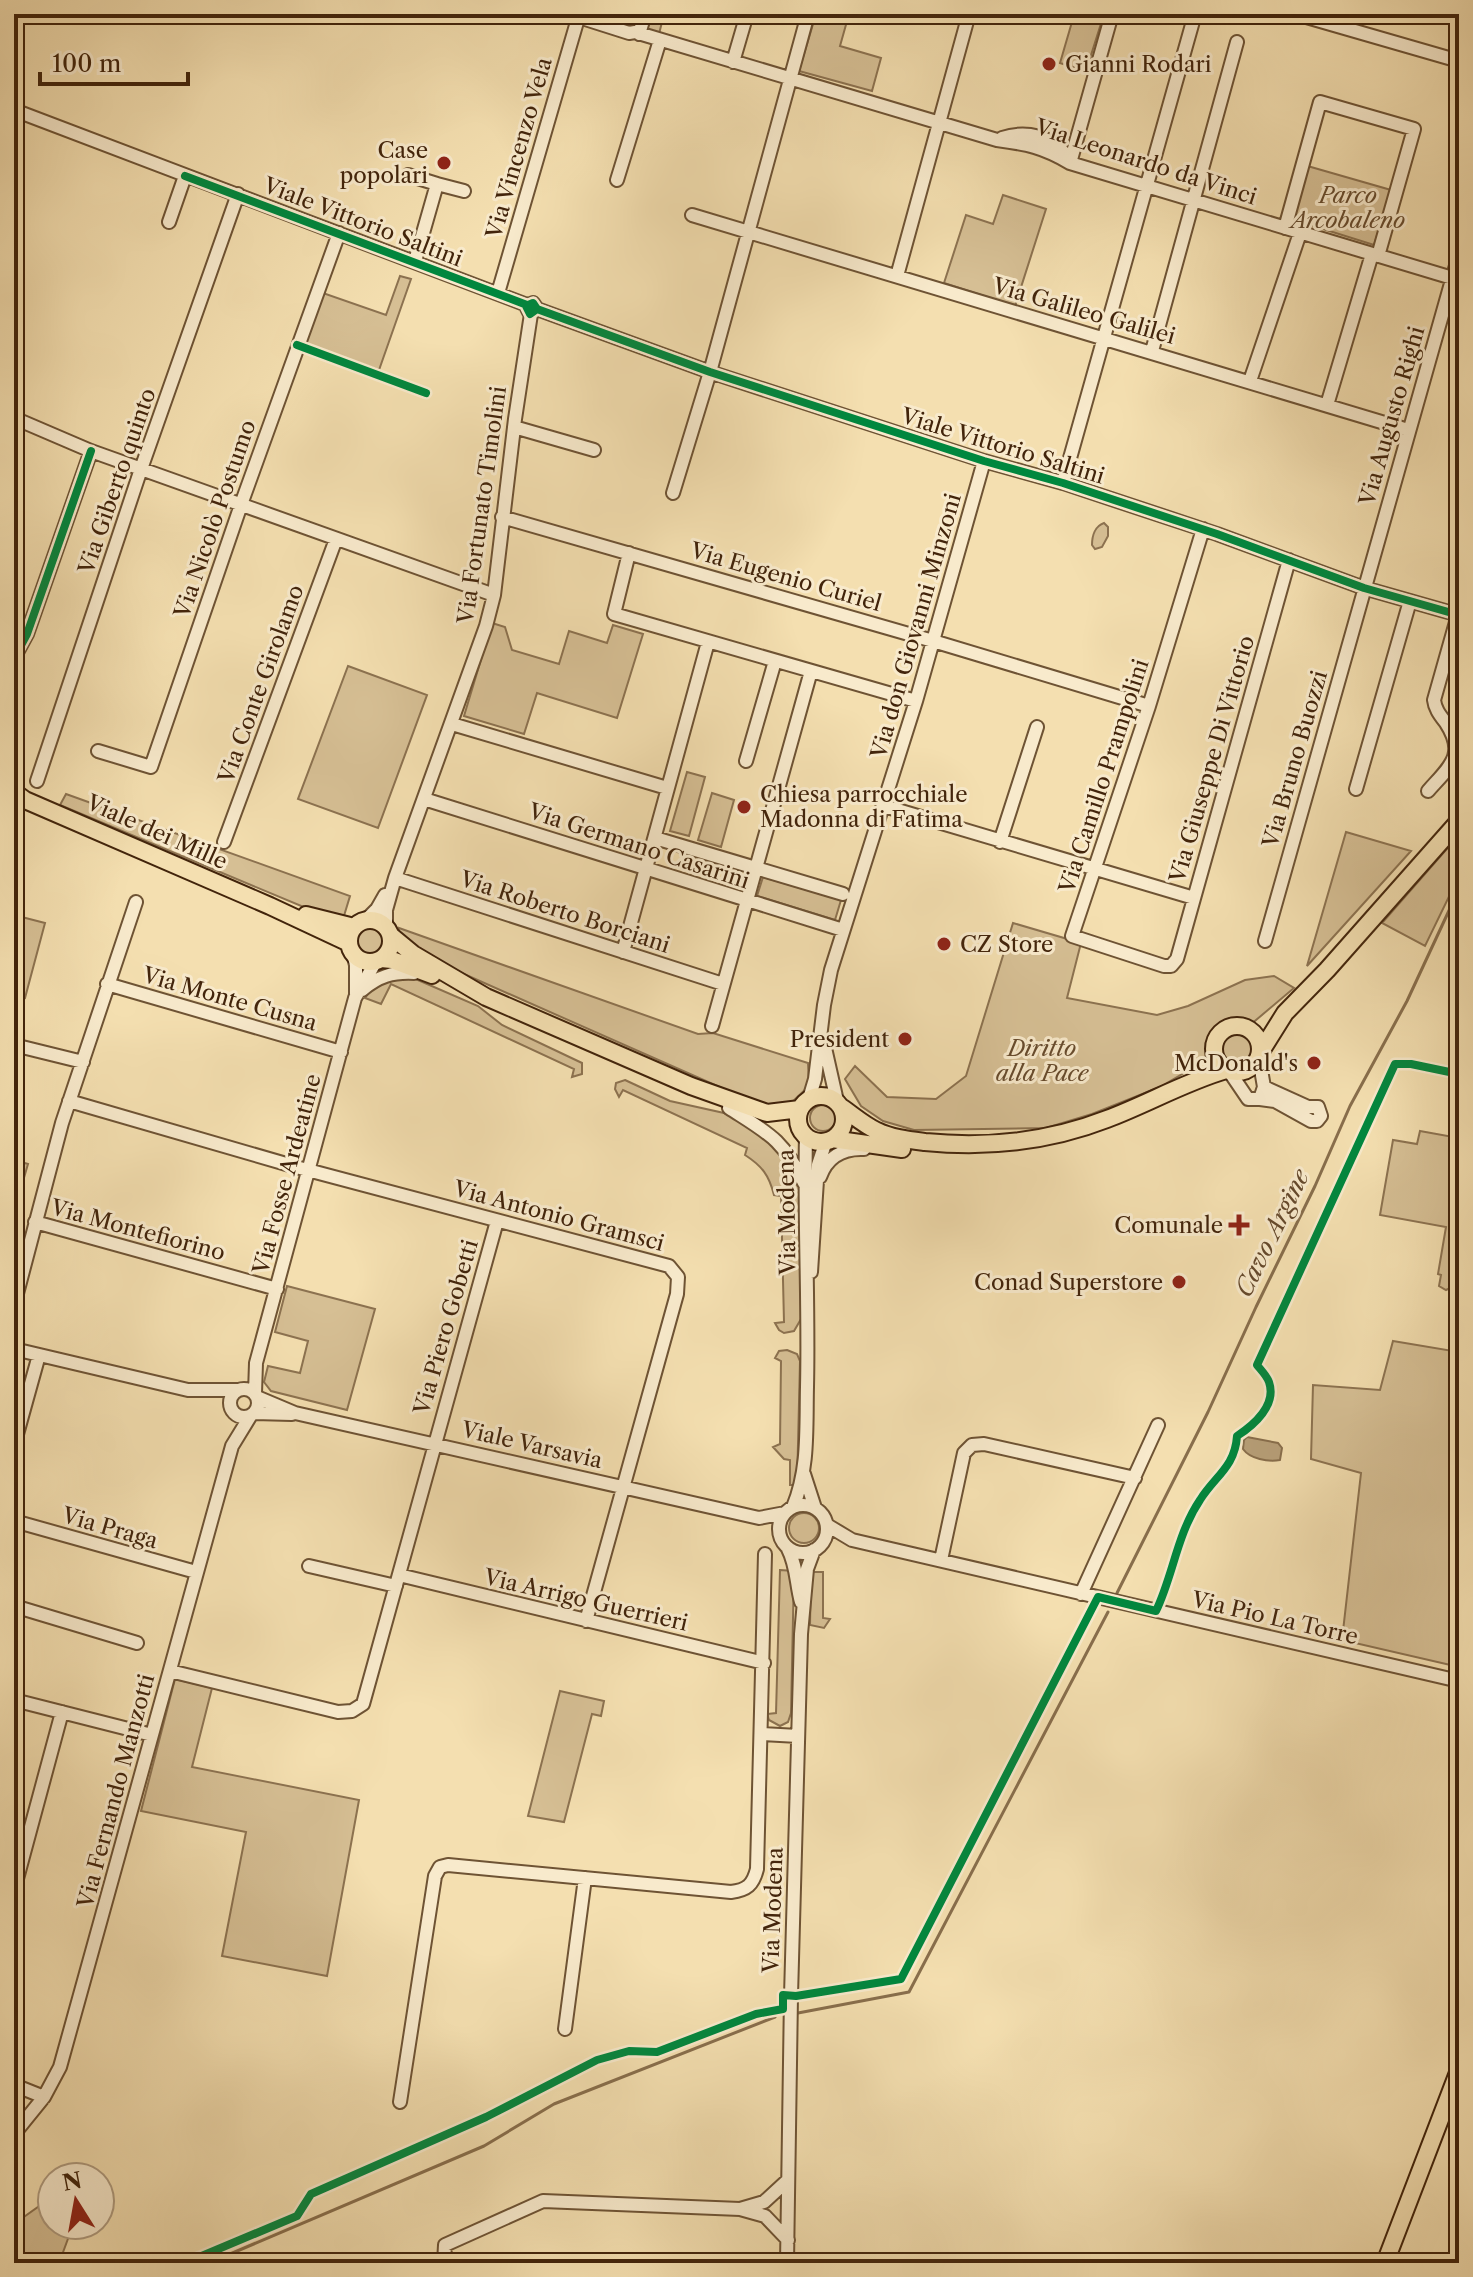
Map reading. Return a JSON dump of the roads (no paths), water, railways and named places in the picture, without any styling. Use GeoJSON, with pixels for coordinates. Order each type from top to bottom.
{"type":"FeatureCollection","features":[{"type":"Feature","properties":{"kind":"main road","name":"Viale dei Mille"},"geometry":{"type":"LineString","coordinates":[[18,797],[270,906],[355,936]]}},
{"type":"Feature","properties":{"kind":"main road"},"geometry":{"type":"LineString","coordinates":[[839,1104],[869,1127],[888,1135],[966,1146],[1025,1141],[1079,1129],[1184,1085],[1227,1070],[1245,1071],[1255,1065],[1285,1013],[1459,821]]}},
{"type":"Feature","properties":{"kind":"main road","name":"Viale dei Mille"},"geometry":{"type":"LineString","coordinates":[[355,936],[376,922],[413,954],[486,997]]}},
{"type":"Feature","properties":{"kind":"main road"},"geometry":{"type":"LineString","coordinates":[[378,960],[389,949],[388,932]]}},
{"type":"Feature","properties":{"kind":"main road","name":"Viale dei Mille"},"geometry":{"type":"LineString","coordinates":[[355,936],[363,961],[400,963],[431,974],[691,1086],[767,1113],[805,1104],[823,1096],[839,1104]]}},
{"type":"Feature","properties":{"kind":"main road"},"geometry":{"type":"LineString","coordinates":[[1184,1085],[1200,1069],[1224,1030],[1265,1023],[1285,1013]]}},
{"type":"Feature","properties":{"kind":"main road"},"geometry":{"type":"LineString","coordinates":[[1245,1028],[1258,1038],[1260,1056]]}},
{"type":"Feature","properties":{"kind":"main road"},"geometry":{"type":"LineString","coordinates":[[1215,1045],[1217,1060],[1227,1070]]}},
{"type":"Feature","properties":{"kind":"main road","name":"Viale dei Mille"},"geometry":{"type":"LineString","coordinates":[[691,1086],[729,1108],[804,1133],[812,1140],[941,1151],[966,1146]]}},
{"type":"Feature","properties":{"kind":"main road"},"geometry":{"type":"LineString","coordinates":[[804,1133],[799,1124],[805,1104]]}},
{"type":"Feature","properties":{"kind":"main road"},"geometry":{"type":"LineString","coordinates":[[829,1140],[838,1135],[844,1121],[839,1104]]}},
{"type":"Feature","properties":{"kind":"main road"},"geometry":{"type":"LineString","coordinates":[[1385,2263],[1459,2070]]}},
{"type":"Feature","properties":{"kind":"street"},"geometry":{"type":"LineString","coordinates":[[637,33],[645,14]]}},
{"type":"Feature","properties":{"kind":"street"},"geometry":{"type":"LineString","coordinates":[[733,62],[747,14]]}},
{"type":"Feature","properties":{"kind":"street"},"geometry":{"type":"LineString","coordinates":[[673,493],[710,372],[808,14]]}},
{"type":"Feature","properties":{"kind":"street"},"geometry":{"type":"LineString","coordinates":[[897,276],[969,14]]}},
{"type":"Feature","properties":{"kind":"street"},"geometry":{"type":"LineString","coordinates":[[1070,163],[1112,14]]}},
{"type":"Feature","properties":{"kind":"street"},"geometry":{"type":"LineString","coordinates":[[1063,483],[1195,14]]}},
{"type":"Feature","properties":{"kind":"street"},"geometry":{"type":"LineString","coordinates":[[1296,14],[1459,61]]}},
{"type":"Feature","properties":{"kind":"street"},"geometry":{"type":"LineString","coordinates":[[579,15],[586,20],[997,140],[1019,132],[1052,141],[1066,153],[1070,163]]}},
{"type":"Feature","properties":{"kind":"street","name":"Via Vincenzo Vela"},"geometry":{"type":"LineString","coordinates":[[498,293],[579,15]]}},
{"type":"Feature","properties":{"kind":"street"},"geometry":{"type":"LineString","coordinates":[[617,180],[660,40]]}},
{"type":"Feature","properties":{"kind":"street"},"geometry":{"type":"LineString","coordinates":[[1152,351],[1237,42]]}},
{"type":"Feature","properties":{"kind":"street"},"geometry":{"type":"LineString","coordinates":[[1285,228],[1320,102],[1414,129],[1327,405]]}},
{"type":"Feature","properties":{"kind":"street","name":"Viale Vittorio Saltini"},"geometry":{"type":"LineString","coordinates":[[14,110],[415,261],[532,309],[710,372],[984,461],[1063,483],[1203,529],[1364,588],[1458,615]]}},
{"type":"Feature","properties":{"kind":"street","name":"Via Leonardo da Vinci"},"geometry":{"type":"LineString","coordinates":[[1070,163],[1456,279]]}},
{"type":"Feature","properties":{"kind":"street"},"geometry":{"type":"LineString","coordinates":[[408,175],[464,191]]}},
{"type":"Feature","properties":{"kind":"street"},"geometry":{"type":"LineString","coordinates":[[169,222],[185,176]]}},
{"type":"Feature","properties":{"kind":"street"},"geometry":{"type":"LineString","coordinates":[[415,261],[437,184]]}},
{"type":"Feature","properties":{"kind":"street","name":"Via Giberto quinto"},"geometry":{"type":"LineString","coordinates":[[37,781],[141,469],[238,194]]}},
{"type":"Feature","properties":{"kind":"street","name":"Via Galileo Galilei"},"geometry":{"type":"LineString","coordinates":[[692,215],[1408,430]]}},
{"type":"Feature","properties":{"kind":"street","name":"Via Nicolò Postumo"},"geometry":{"type":"LineString","coordinates":[[98,751],[151,767],[339,233]]}},
{"type":"Feature","properties":{"kind":"street"},"geometry":{"type":"LineString","coordinates":[[1250,381],[1300,233]]}},
{"type":"Feature","properties":{"kind":"street","name":"Via Augusto Righi"},"geometry":{"type":"LineString","coordinates":[[1364,588],[1408,430],[1456,279],[1459,255]]}},
{"type":"Feature","properties":{"kind":"street","name":"Via Fortunato Timolini"},"geometry":{"type":"LineString","coordinates":[[388,932],[386,910],[395,878],[477,657],[494,595],[532,309]]}},
{"type":"Feature","properties":{"kind":"street"},"geometry":{"type":"LineString","coordinates":[[14,418],[91,451],[494,595]]}},
{"type":"Feature","properties":{"kind":"street"},"geometry":{"type":"LineString","coordinates":[[514,427],[594,450]]}},
{"type":"Feature","properties":{"kind":"street"},"geometry":{"type":"LineString","coordinates":[[14,658],[18,641],[27,634],[91,451]]}},
{"type":"Feature","properties":{"kind":"street","name":"Via don Giovanni Minzoni"},"geometry":{"type":"LineString","coordinates":[[805,1104],[815,1079],[831,970],[916,701],[984,461]]}},
{"type":"Feature","properties":{"kind":"street","name":"Via Eugenio Curiel"},"geometry":{"type":"LineString","coordinates":[[502,517],[1149,706]]}},
{"type":"Feature","properties":{"kind":"street","name":"Via Camillo Prampolini"},"geometry":{"type":"LineString","coordinates":[[1171,966],[1072,936],[1149,706],[1203,529]]}},
{"type":"Feature","properties":{"kind":"street","name":"Via Conte Girolamo"},"geometry":{"type":"LineString","coordinates":[[224,842],[336,539]]}},
{"type":"Feature","properties":{"kind":"street"},"geometry":{"type":"LineString","coordinates":[[629,553],[614,614],[916,701]]}},
{"type":"Feature","properties":{"kind":"street","name":"Via Giuseppe Di Vittorio"},"geometry":{"type":"LineString","coordinates":[[1171,966],[1177,959],[1289,560]]}},
{"type":"Feature","properties":{"kind":"street","name":"Via Bruno Buozzi"},"geometry":{"type":"LineString","coordinates":[[1265,941],[1364,588]]}},
{"type":"Feature","properties":{"kind":"street"},"geometry":{"type":"LineString","coordinates":[[1356,789],[1410,601]]}},
{"type":"Feature","properties":{"kind":"street"},"geometry":{"type":"LineString","coordinates":[[1428,791],[1452,763],[1456,753],[1453,735],[1435,707],[1434,700],[1458,615]]}},
{"type":"Feature","properties":{"kind":"street"},"geometry":{"type":"LineString","coordinates":[[623,952],[708,642]]}},
{"type":"Feature","properties":{"kind":"street"},"geometry":{"type":"LineString","coordinates":[[746,761],[775,661]]}},
{"type":"Feature","properties":{"kind":"street"},"geometry":{"type":"LineString","coordinates":[[712,1026],[811,671]]}},
{"type":"Feature","properties":{"kind":"street"},"geometry":{"type":"LineString","coordinates":[[452,724],[667,788]]}},
{"type":"Feature","properties":{"kind":"street"},"geometry":{"type":"LineString","coordinates":[[1000,842],[1037,727]]}},
{"type":"Feature","properties":{"kind":"street","name":"Via Germano Casarini"},"geometry":{"type":"LineString","coordinates":[[424,799],[843,930]]}},
{"type":"Feature","properties":{"kind":"street"},"geometry":{"type":"LineString","coordinates":[[884,806],[1194,898]]}},
{"type":"Feature","properties":{"kind":"street"},"geometry":{"type":"LineString","coordinates":[[655,838],[843,894]]}},
{"type":"Feature","properties":{"kind":"street","name":"Via Fortunato Timolini"},"geometry":{"type":"LineString","coordinates":[[355,936],[377,909],[395,878]]}},
{"type":"Feature","properties":{"kind":"street","name":"Via Roberto Borciani"},"geometry":{"type":"LineString","coordinates":[[395,878],[723,984]]}},
{"type":"Feature","properties":{"kind":"street"},"geometry":{"type":"LineString","coordinates":[[14,1305],[69,1101],[136,902]]}},
{"type":"Feature","properties":{"kind":"street","name":"Via Fosse Ardeatine"},"geometry":{"type":"LineString","coordinates":[[256,1395],[256,1363],[356,995],[355,936]]}},
{"type":"Feature","properties":{"kind":"street","name":"Via Fosse Ardeatine"},"geometry":{"type":"LineString","coordinates":[[356,995],[378,960]]}},
{"type":"Feature","properties":{"kind":"street"},"geometry":{"type":"LineString","coordinates":[[356,995],[384,975],[400,972],[431,974]]}},
{"type":"Feature","properties":{"kind":"street","name":"Via Monte Cusna"},"geometry":{"type":"LineString","coordinates":[[107,984],[341,1052]]}},
{"type":"Feature","properties":{"kind":"street","name":"Via don Giovanni Minzoni"},"geometry":{"type":"LineString","coordinates":[[821,1032],[839,1104]]}},
{"type":"Feature","properties":{"kind":"street"},"geometry":{"type":"LineString","coordinates":[[14,1045],[83,1062]]}},
{"type":"Feature","properties":{"kind":"street"},"geometry":{"type":"LineString","coordinates":[[1227,1070],[1248,1099],[1262,1093],[1260,1056]]}},
{"type":"Feature","properties":{"kind":"street","name":"Via Antonio Gramsci"},"geometry":{"type":"LineString","coordinates":[[69,1101],[308,1170],[669,1266],[678,1277],[677,1294],[622,1486]]}},
{"type":"Feature","properties":{"kind":"street","name":"Viale dei Mille"},"geometry":{"type":"LineString","coordinates":[[729,1108],[779,1141],[811,1185]]}},
{"type":"Feature","properties":{"kind":"street","name":"Via Modena"},"geometry":{"type":"LineString","coordinates":[[804,1133],[811,1185],[814,1257],[808,1287],[804,1474],[815,1508]]}},
{"type":"Feature","properties":{"kind":"street","name":"Via Modena"},"geometry":{"type":"LineString","coordinates":[[811,1185],[820,1156],[829,1140]]}},
{"type":"Feature","properties":{"kind":"street","name":"Via Modena"},"geometry":{"type":"LineString","coordinates":[[811,1185],[829,1161],[845,1150],[903,1149]]}},
{"type":"Feature","properties":{"kind":"street","name":"Via Piero Gobetti"},"geometry":{"type":"LineString","coordinates":[[170,1671],[338,1712],[358,1709],[366,1697],[497,1221]]}},
{"type":"Feature","properties":{"kind":"street","name":"Via Montefiorino"},"geometry":{"type":"LineString","coordinates":[[35,1222],[277,1289]]}},
{"type":"Feature","properties":{"kind":"street","name":"Viale Varsavia"},"geometry":{"type":"LineString","coordinates":[[14,1349],[198,1391],[248,1389],[295,1413],[759,1518],[779,1533]]}},
{"type":"Feature","properties":{"kind":"street"},"geometry":{"type":"LineString","coordinates":[[14,1445],[39,1355]]}},
{"type":"Feature","properties":{"kind":"street","name":"Via Fosse Ardeatine"},"geometry":{"type":"LineString","coordinates":[[239,1390],[256,1363]]}},
{"type":"Feature","properties":{"kind":"street"},"geometry":{"type":"LineString","coordinates":[[232,1411],[230,1401],[239,1390]]}},
{"type":"Feature","properties":{"kind":"street","name":"Viale Varsavia"},"geometry":{"type":"LineString","coordinates":[[198,1391],[243,1417],[295,1413]]}},
{"type":"Feature","properties":{"kind":"street"},"geometry":{"type":"LineString","coordinates":[[253,1414],[258,1405],[256,1395]]}},
{"type":"Feature","properties":{"kind":"street","name":"Via Fernando Manzotti"},"geometry":{"type":"LineString","coordinates":[[14,2134],[44,2097],[60,2067],[232,1446],[232,1411]]}},
{"type":"Feature","properties":{"kind":"street","name":"Via Fernando Manzotti"},"geometry":{"type":"LineString","coordinates":[[232,1446],[253,1414]]}},
{"type":"Feature","properties":{"kind":"street"},"geometry":{"type":"LineString","coordinates":[[1081,1594],[1158,1425]]}},
{"type":"Feature","properties":{"kind":"street"},"geometry":{"type":"LineString","coordinates":[[941,1560],[964,1453],[972,1445],[984,1444],[1135,1478]]}},
{"type":"Feature","properties":{"kind":"street","name":"Via Modena"},"geometry":{"type":"LineString","coordinates":[[789,1510],[804,1474]]}},
{"type":"Feature","properties":{"kind":"street"},"geometry":{"type":"LineString","coordinates":[[586,1621],[622,1486]]}},
{"type":"Feature","properties":{"kind":"street"},"geometry":{"type":"LineString","coordinates":[[804,1505],[815,1508],[823,1515],[827,1525],[826,1536],[817,1548],[804,1553],[788,1549],[779,1533],[781,1519],[789,1510],[804,1505]]}},
{"type":"Feature","properties":{"kind":"street","name":"Viale Varsavia"},"geometry":{"type":"LineString","coordinates":[[759,1518],[789,1510]]}},
{"type":"Feature","properties":{"kind":"street","name":"Via Praga"},"geometry":{"type":"LineString","coordinates":[[14,1521],[196,1572]]}},
{"type":"Feature","properties":{"kind":"street","name":"Via Pio La Torre"},"geometry":{"type":"LineString","coordinates":[[827,1525],[852,1540],[1459,1681]]}},
{"type":"Feature","properties":{"kind":"street","name":"Via Pio La Torre"},"geometry":{"type":"LineString","coordinates":[[817,1548],[852,1540]]}},
{"type":"Feature","properties":{"kind":"street","name":"Via Modena"},"geometry":{"type":"LineString","coordinates":[[787,2263],[802,1605],[807,1569],[817,1548]]}},
{"type":"Feature","properties":{"kind":"street","name":"Via Modena"},"geometry":{"type":"LineString","coordinates":[[788,1549],[797,1568],[797,1589],[802,1605]]}},
{"type":"Feature","properties":{"kind":"street"},"geometry":{"type":"LineString","coordinates":[[400,2102],[437,1869],[448,1865],[731,1892],[748,1888],[757,1869],[765,1554]]}},
{"type":"Feature","properties":{"kind":"street","name":"Via Arrigo Guerrieri"},"geometry":{"type":"LineString","coordinates":[[309,1566],[397,1581],[586,1621],[764,1663]]}},
{"type":"Feature","properties":{"kind":"street"},"geometry":{"type":"LineString","coordinates":[[14,1606],[137,1643]]}},
{"type":"Feature","properties":{"kind":"street"},"geometry":{"type":"LineString","coordinates":[[14,1700],[152,1735]]}},
{"type":"Feature","properties":{"kind":"street"},"geometry":{"type":"LineString","coordinates":[[14,1890],[62,1712]]}},
{"type":"Feature","properties":{"kind":"street"},"geometry":{"type":"LineString","coordinates":[[762,1734],[798,1736]]}},
{"type":"Feature","properties":{"kind":"street"},"geometry":{"type":"LineString","coordinates":[[565,2029],[585,1878]]}},
{"type":"Feature","properties":{"kind":"street"},"geometry":{"type":"LineString","coordinates":[[14,2085],[44,2097]]}},
{"type":"Feature","properties":{"kind":"street"},"geometry":{"type":"LineString","coordinates":[[740,2209],[764,2202],[788,2180]]}},
{"type":"Feature","properties":{"kind":"street"},"geometry":{"type":"LineString","coordinates":[[444,2263],[445,2245],[543,2201],[740,2209],[765,2216],[788,2211]]}},
{"type":"Feature","properties":{"kind":"street"},"geometry":{"type":"LineString","coordinates":[[764,2202],[788,2211]]}},
{"type":"Feature","properties":{"kind":"street"},"geometry":{"type":"LineString","coordinates":[[765,2216],[788,2240]]}},
{"type":"Feature","properties":{"kind":"waterway","name":"Cavo Argine"},"geometry":{"type":"LineString","coordinates":[[1117,1593],[1208,1412],[1350,1106],[1407,1001],[1459,889]]}},
{"type":"Feature","properties":{"kind":"waterway"},"geometry":{"type":"LineString","coordinates":[[798,2013],[909,1992],[1108,1612]]}},
{"type":"Feature","properties":{"kind":"waterway"},"geometry":{"type":"LineString","coordinates":[[209,2263],[484,2146],[554,2104],[775,2017]]}},
{"type":"Feature","properties":{"kind":"place","name":"Gianni Rodari"},"geometry":{"type":"Point","coordinates":[1049,64]}},
{"type":"Feature","properties":{"kind":"place","name":"Case popolari"},"geometry":{"type":"Point","coordinates":[444,163]}},
{"type":"Feature","properties":{"kind":"place","name":"Chiesa parrocchiale Madonna di Fatima"},"geometry":{"type":"Point","coordinates":[744,807]}},
{"type":"Feature","properties":{"kind":"place","name":"CZ Store"},"geometry":{"type":"Point","coordinates":[944,944]}},
{"type":"Feature","properties":{"kind":"place","name":"President"},"geometry":{"type":"Point","coordinates":[905,1039]}},
{"type":"Feature","properties":{"kind":"place","name":"McDonald's"},"geometry":{"type":"Point","coordinates":[1314,1063]}},
{"type":"Feature","properties":{"kind":"place","name":"Comunale"},"geometry":{"type":"Point","coordinates":[1239,1225]}},
{"type":"Feature","properties":{"kind":"place","name":"Conad Superstore"},"geometry":{"type":"Point","coordinates":[1179,1282]}},
{"type":"Feature","properties":{"kind":"park label","name":"Parco Arcobaleno"},"geometry":{"type":"Point","coordinates":[1348,208]}},
{"type":"Feature","properties":{"kind":"park label","name":"Diritto alla Pace"},"geometry":{"type":"Point","coordinates":[1042,1060]}}]}
